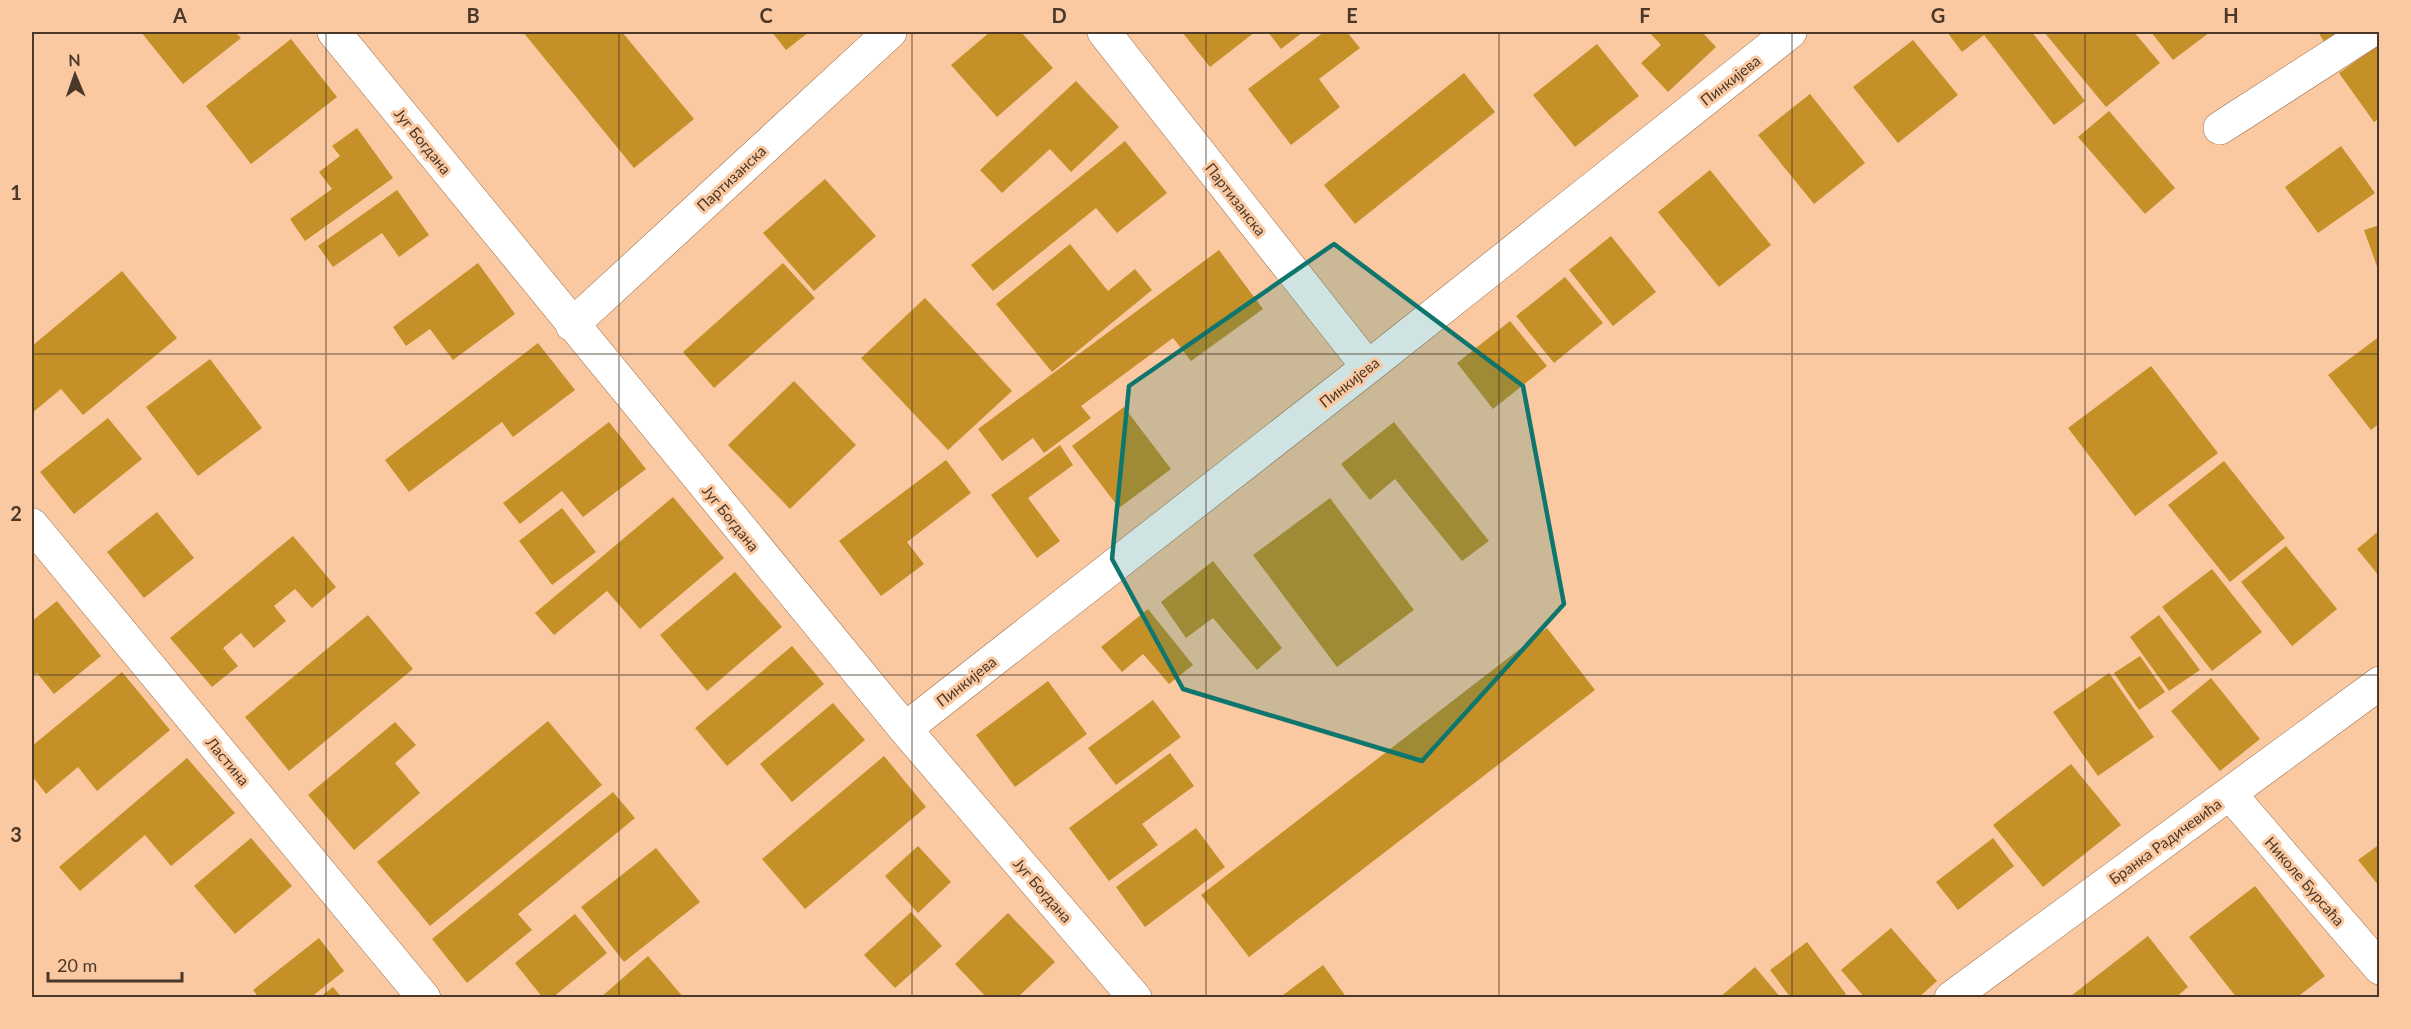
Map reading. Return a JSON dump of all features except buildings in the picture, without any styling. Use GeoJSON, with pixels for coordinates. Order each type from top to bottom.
{"type":"FeatureCollection","features":[{"type":"Feature","properties":{"kind":"street","name":"Југ Богдана"},"geometry":{"type":"LineString","coordinates":[[334,32],[905,729],[1136,998]]}},
{"type":"Feature","properties":{"kind":"street","name":"Партизанска"},"geometry":{"type":"LineString","coordinates":[[572,325],[890,32]]}},
{"type":"Feature","properties":{"kind":"street","name":"Партизанска"},"geometry":{"type":"LineString","coordinates":[[1104,32],[1368,367]]}},
{"type":"Feature","properties":{"kind":"street","name":"Пинкијева"},"geometry":{"type":"LineString","coordinates":[[905,729],[1368,367],[1790,32]]}},
{"type":"Feature","properties":{"kind":"street"},"geometry":{"type":"LineString","coordinates":[[2220,128],[2369,32]]}},
{"type":"Feature","properties":{"kind":"street","name":"Ластина"},"geometry":{"type":"LineString","coordinates":[[32,525],[424,998]]}},
{"type":"Feature","properties":{"kind":"street","name":"Бранка Радичевића"},"geometry":{"type":"LineString","coordinates":[[1951,998],[2379,683]]}},
{"type":"Feature","properties":{"kind":"street","name":"Николе Бурсаћа"},"geometry":{"type":"LineString","coordinates":[[2230,794],[2379,968]]}},
{"type":"Feature","properties":{"kind":"highlighted area"},"geometry":{"type":"Polygon","coordinates":[[[1334,244],[1523,386],[1564,604],[1422,761],[1183,689],[1112,559],[1129,386],[1334,244]]]}}]}
